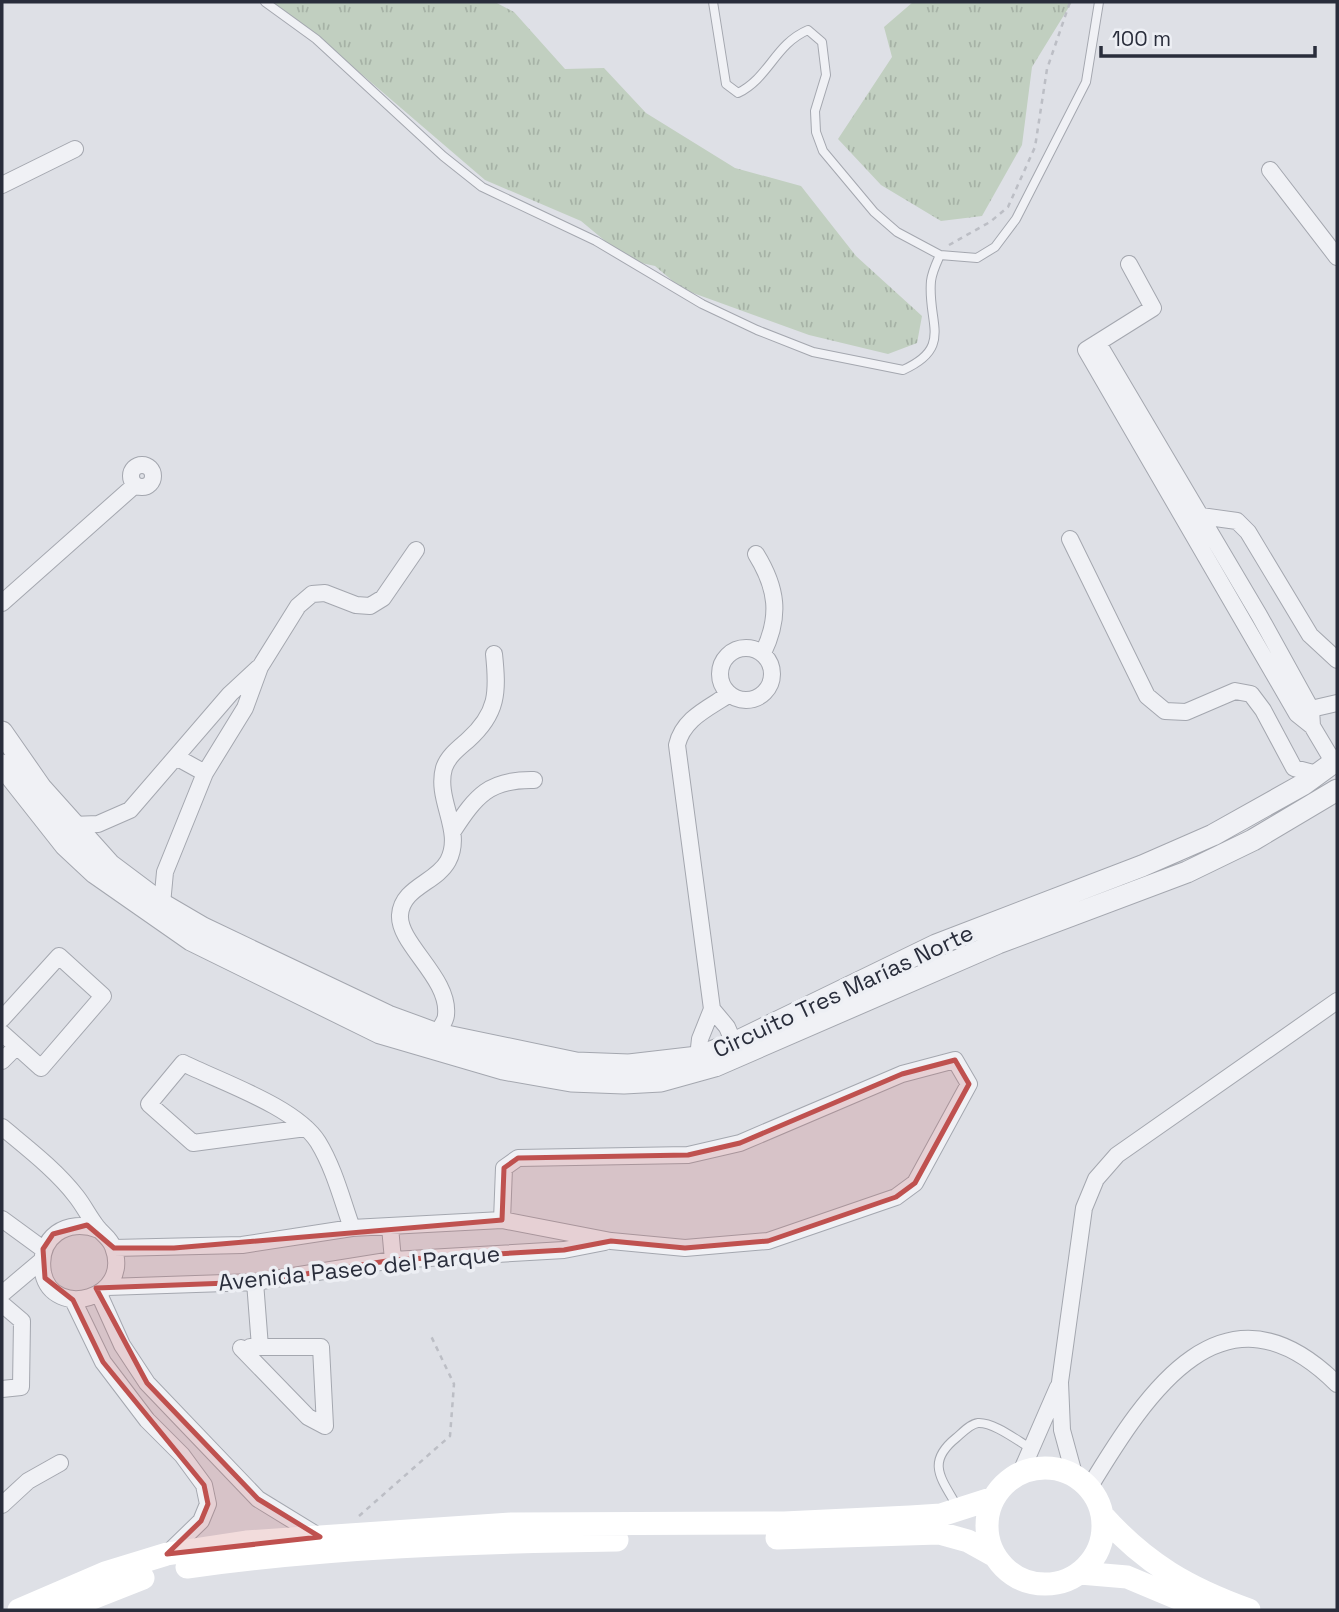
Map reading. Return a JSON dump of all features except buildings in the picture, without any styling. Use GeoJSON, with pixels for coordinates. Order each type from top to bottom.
{"type":"FeatureCollection","features":[{"type":"Feature","properties":{"kind":"main road"},"geometry":{"type":"LineString","coordinates":[[995,1556],[986,1527],[993,1498],[1010,1479],[1021,1472],[1050,1468],[1082,1481],[1102,1515],[1131,1547],[1186,1584],[1249,1610]]}},
{"type":"Feature","properties":{"kind":"main road"},"geometry":{"type":"LineString","coordinates":[[19,1610],[105,1573],[167,1554],[246,1542],[512,1524],[783,1522],[941,1515],[993,1498]]}},
{"type":"Feature","properties":{"kind":"main road"},"geometry":{"type":"LineString","coordinates":[[62,1610],[117,1586],[170,1569],[244,1559],[469,1542],[929,1533],[968,1541],[995,1556],[1015,1577],[1028,1583],[1057,1584],[1080,1573],[1093,1560],[1100,1546],[1102,1515]]}},
{"type":"Feature","properties":{"kind":"main road"},"geometry":{"type":"LineString","coordinates":[[1080,1573],[1127,1577],[1206,1610]]}},
{"type":"Feature","properties":{"kind":"street"},"geometry":{"type":"LineString","coordinates":[[2,185],[75,149]]}},
{"type":"Feature","properties":{"kind":"street"},"geometry":{"type":"LineString","coordinates":[[1269,170],[1337,257]]}},
{"type":"Feature","properties":{"kind":"street"},"geometry":{"type":"LineString","coordinates":[[1129,264],[1153,307],[1086,350],[1178,514],[1297,714],[1312,726]]}},
{"type":"Feature","properties":{"kind":"street"},"geometry":{"type":"LineString","coordinates":[[1098,343],[1311,709],[1312,726],[1329,766],[1294,768]]}},
{"type":"Feature","properties":{"kind":"street"},"geometry":{"type":"LineString","coordinates":[[2,603],[135,485]]}},
{"type":"Feature","properties":{"kind":"street"},"geometry":{"type":"LineString","coordinates":[[1178,514],[1197,510],[1237,521],[1248,532],[1310,635],[1337,660]]}},
{"type":"Feature","properties":{"kind":"street"},"geometry":{"type":"LineString","coordinates":[[1070,539],[1147,696],[1165,711],[1186,712],[1235,691],[1251,694],[1263,709],[1294,768]]}},
{"type":"Feature","properties":{"kind":"street"},"geometry":{"type":"LineString","coordinates":[[162,904],[165,872],[205,774],[245,708],[260,667],[298,606],[312,594],[325,593],[356,605],[370,606],[383,598],[416,550]]}},
{"type":"Feature","properties":{"kind":"street"},"geometry":{"type":"LineString","coordinates":[[756,554],[771,579],[774,608],[772,635],[763,653]]}},
{"type":"Feature","properties":{"kind":"street"},"geometry":{"type":"LineString","coordinates":[[743,647],[763,653],[773,671],[767,692],[748,702],[728,695],[719,676],[725,656],[743,647]]}},
{"type":"Feature","properties":{"kind":"street"},"geometry":{"type":"LineString","coordinates":[[453,831],[441,786],[444,766],[492,713],[497,684],[494,654]]}},
{"type":"Feature","properties":{"kind":"street"},"geometry":{"type":"LineString","coordinates":[[72,825],[98,824],[130,810],[230,694],[260,667]]}},
{"type":"Feature","properties":{"kind":"street"},"geometry":{"type":"LineString","coordinates":[[698,1057],[700,1039],[712,1009],[677,745],[687,722],[728,695]]}},
{"type":"Feature","properties":{"kind":"street"},"geometry":{"type":"LineString","coordinates":[[1311,709],[1337,704]]}},
{"type":"Feature","properties":{"kind":"street","name":"Circuito Tres Marías Norte"},"geometry":{"type":"LineString","coordinates":[[2,732],[41,788],[72,825],[110,864],[162,904],[384,1025],[576,1063],[629,1065],[698,1057],[734,1043],[936,945],[1142,866],[1213,835],[1282,797],[1329,766]]}},
{"type":"Feature","properties":{"kind":"street"},"geometry":{"type":"LineString","coordinates":[[176,757],[205,774]]}},
{"type":"Feature","properties":{"kind":"street","name":"Circuito Tres Marías Norte"},"geometry":{"type":"LineString","coordinates":[[2,765],[65,845],[95,873],[138,906],[191,940],[384,1025],[503,1069],[571,1081],[661,1081],[715,1066],[998,943],[1187,872],[1253,839],[1337,790]]}},
{"type":"Feature","properties":{"kind":"street"},"geometry":{"type":"LineString","coordinates":[[1282,797],[1294,768]]}},
{"type":"Feature","properties":{"kind":"street"},"geometry":{"type":"LineString","coordinates":[[437,1034],[446,1016],[440,987],[405,934],[400,919],[406,897],[447,862],[453,831],[473,802],[492,786],[515,780],[534,780]]}},
{"type":"Feature","properties":{"kind":"street"},"geometry":{"type":"LineString","coordinates":[[2,1019],[59,956],[103,996],[41,1068],[2,1033]]}},
{"type":"Feature","properties":{"kind":"street"},"geometry":{"type":"LineString","coordinates":[[1337,1001],[1117,1156],[1096,1179],[1084,1208],[1060,1381],[1062,1430],[1082,1481],[1170,1374],[1193,1355],[1253,1336],[1286,1344],[1314,1361],[1337,1384]]}},
{"type":"Feature","properties":{"kind":"street"},"geometry":{"type":"LineString","coordinates":[[712,1009],[727,1027],[734,1043]]}},
{"type":"Feature","properties":{"kind":"street"},"geometry":{"type":"LineString","coordinates":[[2,1061],[16,1047]]}},
{"type":"Feature","properties":{"kind":"street","name":"Avenida Paseo del Parque"},"geometry":{"type":"LineString","coordinates":[[114,1248],[242,1245],[352,1228],[502,1220],[611,1241],[685,1248],[768,1241],[896,1197],[915,1184],[969,1084],[955,1060],[902,1074],[740,1143],[688,1154],[518,1158],[505,1168],[502,1220]]}},
{"type":"Feature","properties":{"kind":"street"},"geometry":{"type":"LineString","coordinates":[[306,1128],[193,1143],[149,1104],[183,1063],[280,1111],[306,1128],[318,1143],[352,1228]]}},
{"type":"Feature","properties":{"kind":"street"},"geometry":{"type":"LineString","coordinates":[[2,1127],[75,1195],[114,1248],[116,1269],[103,1291],[87,1299],[73,1300],[56,1292],[45,1278],[42,1255],[2,1219]]}},
{"type":"Feature","properties":{"kind":"street"},"geometry":{"type":"LineString","coordinates":[[2,1294],[42,1255],[53,1234],[69,1225],[87,1225],[99,1230]]}},
{"type":"Feature","properties":{"kind":"street"},"geometry":{"type":"LineString","coordinates":[[390,1227],[393,1260]]}},
{"type":"Feature","properties":{"kind":"street","name":"Avenida Paseo del Parque"},"geometry":{"type":"LineString","coordinates":[[103,1291],[255,1282],[393,1260],[564,1250],[611,1241]]}},
{"type":"Feature","properties":{"kind":"street"},"geometry":{"type":"LineString","coordinates":[[255,1282],[260,1347]]}},
{"type":"Feature","properties":{"kind":"street"},"geometry":{"type":"LineString","coordinates":[[103,1291],[122,1345],[147,1383],[258,1499],[320,1537]]}},
{"type":"Feature","properties":{"kind":"street"},"geometry":{"type":"LineString","coordinates":[[73,1300],[103,1362],[147,1420],[182,1455],[204,1485],[208,1504],[201,1521],[167,1554]]}},
{"type":"Feature","properties":{"kind":"street"},"geometry":{"type":"LineString","coordinates":[[2,1304],[22,1321],[21,1387],[2,1389]]}},
{"type":"Feature","properties":{"kind":"street"},"geometry":{"type":"LineString","coordinates":[[260,1347],[321,1347],[325,1426],[308,1417],[241,1348],[260,1347]]}},
{"type":"Feature","properties":{"kind":"street"},"geometry":{"type":"LineString","coordinates":[[1021,1472],[1060,1381]]}},
{"type":"Feature","properties":{"kind":"street"},"geometry":{"type":"LineString","coordinates":[[2,1505],[28,1481],[60,1463]]}},
{"type":"Feature","properties":{"kind":"lane"},"geometry":{"type":"LineString","coordinates":[[265,2],[316,39],[443,156],[482,187],[596,241],[702,304],[813,352],[902,370],[915,365],[930,352],[936,335],[930,284],[940,255]]}},
{"type":"Feature","properties":{"kind":"lane"},"geometry":{"type":"LineString","coordinates":[[713,2],[726,84],[738,93],[751,87],[790,38],[808,30],[822,42],[826,75],[816,111],[816,132],[823,151],[874,212],[897,232],[940,255],[976,258],[995,247],[1016,219],[1086,82],[1099,2]]}},
{"type":"Feature","properties":{"kind":"lane"},"geometry":{"type":"LineString","coordinates":[[959,1510],[938,1473],[937,1463],[945,1447],[953,1440],[978,1423],[1032,1449]]}},
{"type":"Feature","properties":{"kind":"path"},"geometry":{"type":"LineString","coordinates":[[940,255],[951,242],[990,222],[1008,207],[1035,147],[1046,69],[1070,2]]}},
{"type":"Feature","properties":{"kind":"path"},"geometry":{"type":"LineString","coordinates":[[348,1533],[352,1522],[450,1436],[454,1384],[431,1336]]}},
{"type":"Feature","properties":{"kind":"highlighted area"},"geometry":{"type":"Polygon","coordinates":[[[955,1060],[969,1084],[915,1183],[896,1197],[768,1241],[685,1248],[611,1241],[564,1250],[393,1260],[255,1282],[96,1288],[147,1383],[258,1499],[320,1537],[167,1554],[201,1521],[208,1504],[204,1485],[103,1362],[73,1300],[45,1278],[43,1249],[53,1234],[87,1225],[114,1248],[174,1248],[502,1220],[504,1168],[518,1158],[688,1155],[740,1143],[902,1074],[955,1060]]]}},
{"type":"Feature","properties":{"kind":"green space"},"geometry":{"type":"Polygon","coordinates":[[[269,2],[495,2],[514,12],[565,69],[604,68],[646,113],[735,168],[801,186],[856,256],[922,316],[917,343],[888,354],[809,335],[682,289],[655,266],[628,260],[581,221],[485,180],[317,36],[269,2]]]}},
{"type":"Feature","properties":{"kind":"green space"},"geometry":{"type":"Polygon","coordinates":[[[913,2],[1072,2],[1032,67],[1022,145],[982,216],[941,221],[881,185],[838,139],[892,57],[884,27],[913,2]]]}}]}
